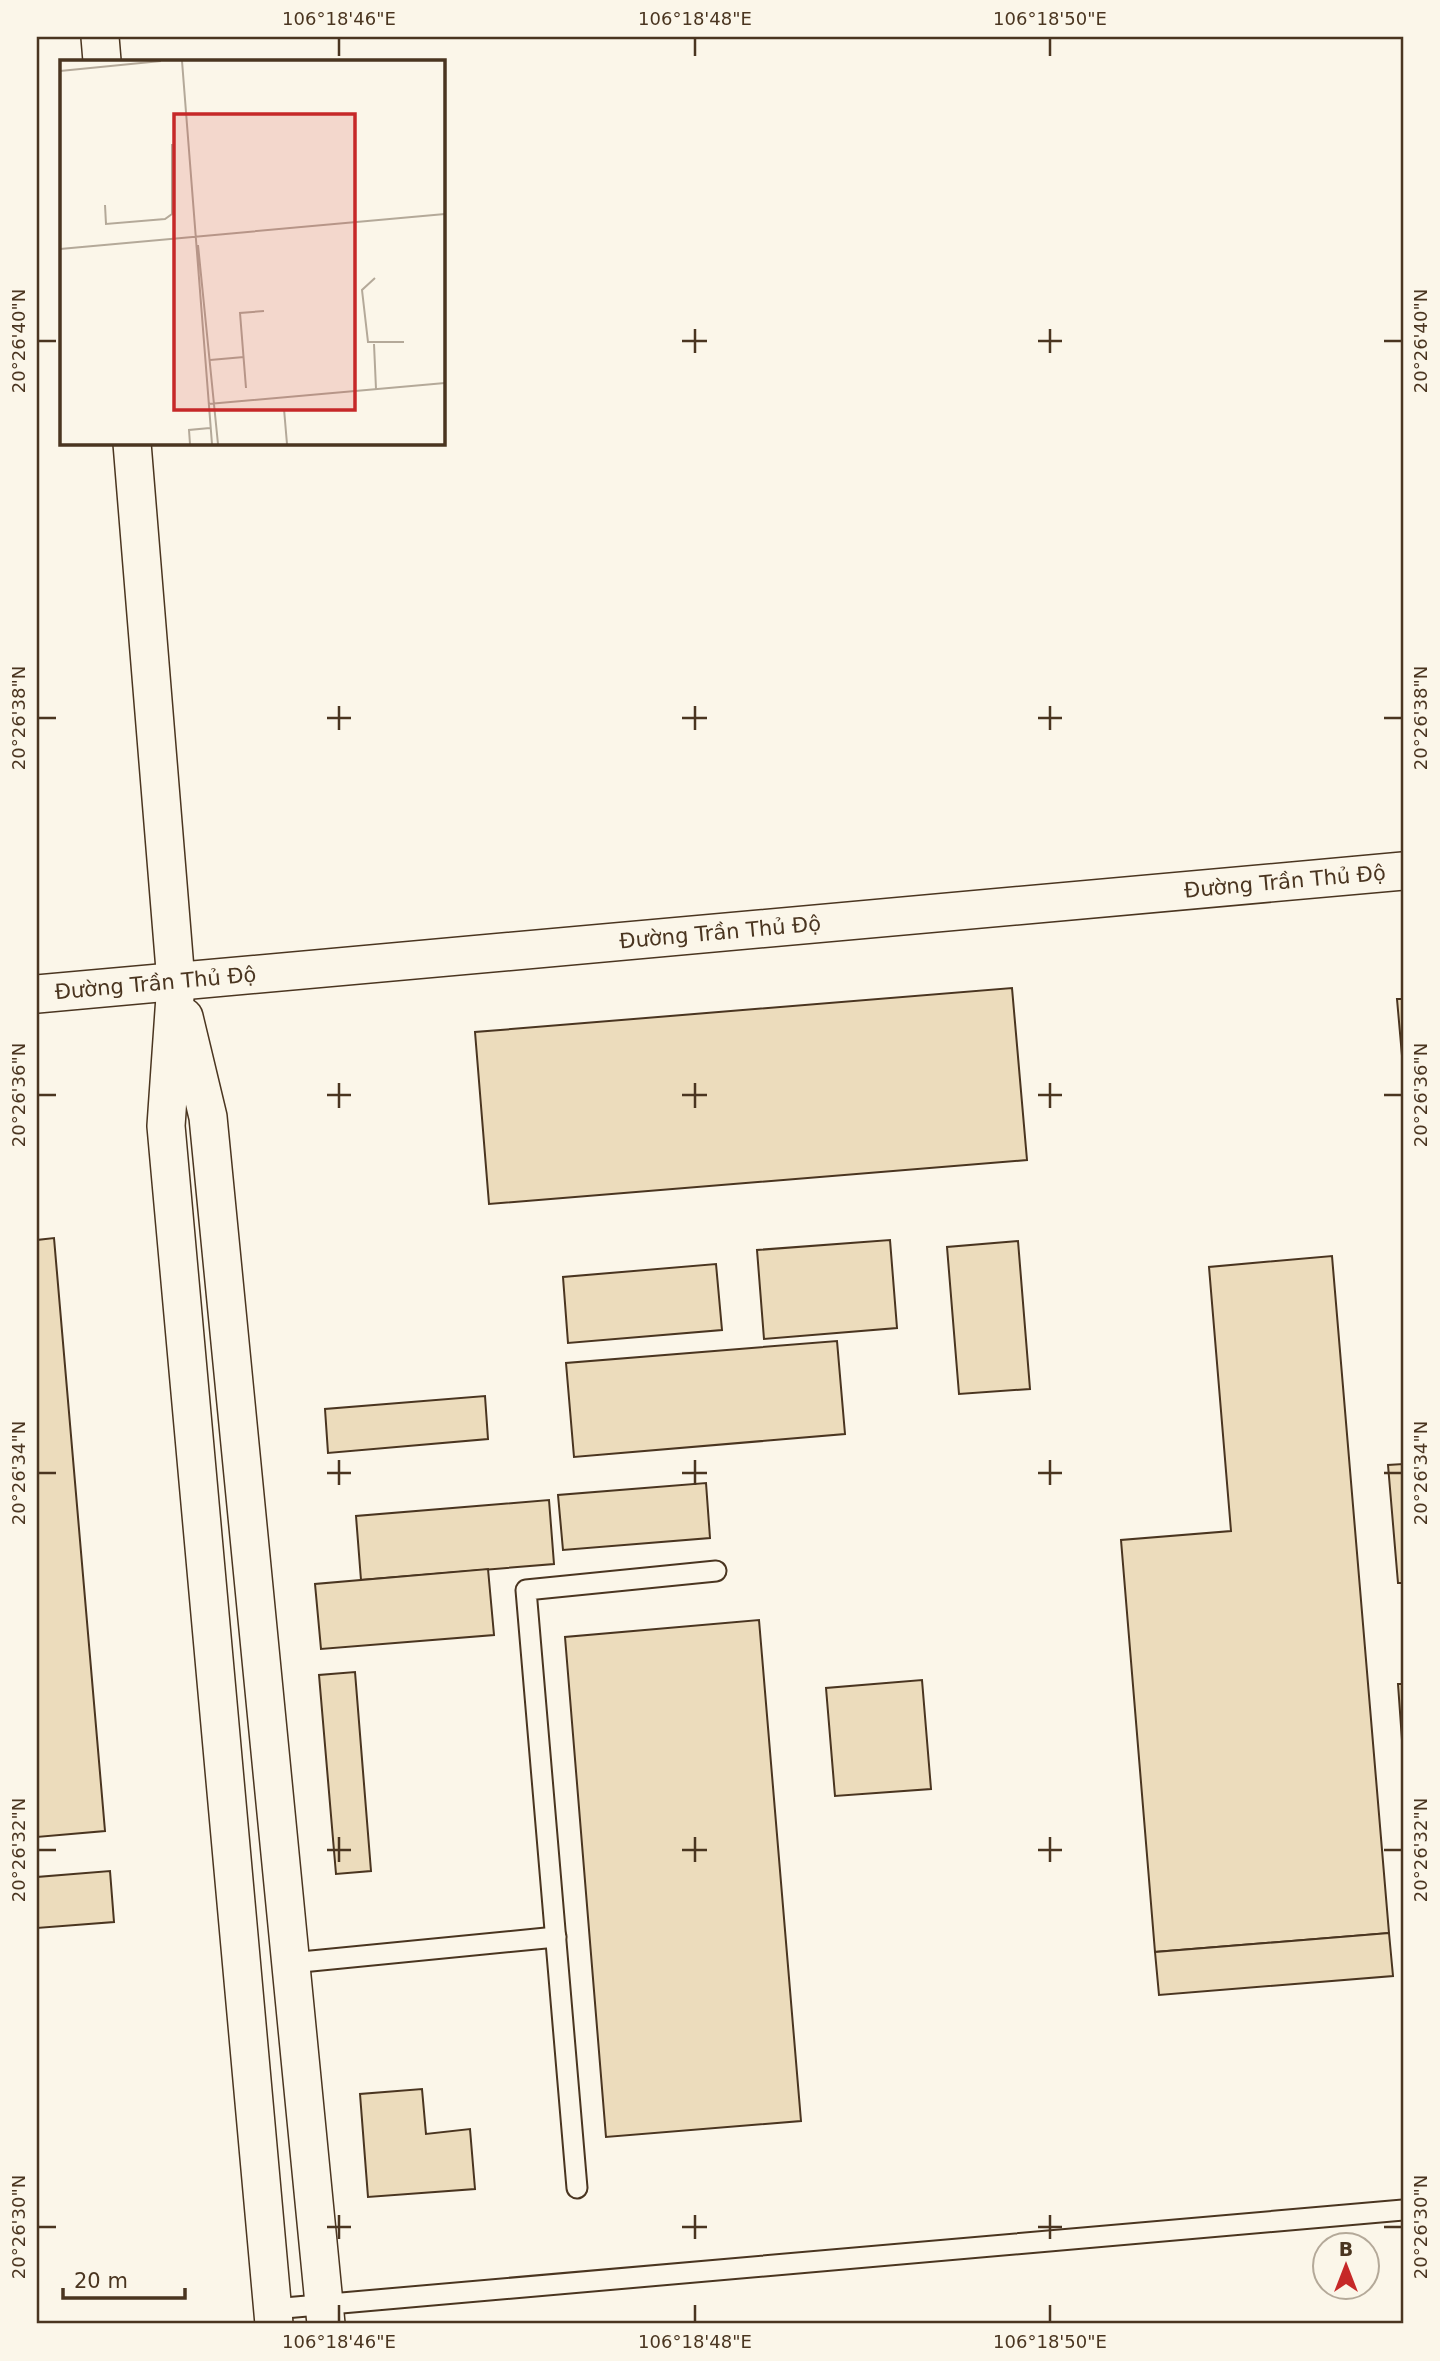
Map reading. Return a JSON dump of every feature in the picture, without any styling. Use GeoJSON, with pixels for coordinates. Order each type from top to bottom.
{"type":"FeatureCollection","features":[{"type":"Feature","properties":{"kind":"street"},"geometry":{"type":"LineString","coordinates":[[100,37],[102,60]]}},
{"type":"Feature","properties":{"kind":"street"},"geometry":{"type":"LineString","coordinates":[[132,444],[176,982],[166,1126],[273,2317]]}},
{"type":"Feature","properties":{"kind":"street","name":"Đường Trần Thủ Độ"},"geometry":{"type":"LineString","coordinates":[[37,994],[1403,871]]}},
{"type":"Feature","properties":{"kind":"street"},"geometry":{"type":"LineString","coordinates":[[176,982],[208,1117],[326,2314]]}},
{"type":"Feature","properties":{"kind":"lane"},"geometry":{"type":"LineString","coordinates":[[577,2188],[526,1590],[716,1572]]}},
{"type":"Feature","properties":{"kind":"lane"},"geometry":{"type":"LineString","coordinates":[[291,1963],[556,1937]]}},
{"type":"Feature","properties":{"kind":"lane"},"geometry":{"type":"LineString","coordinates":[[273,2317],[1403,2210]]}},
{"type":"Feature","properties":{"kind":"building"},"geometry":{"type":"Polygon","coordinates":[[[1012,988],[1027,1160],[489,1204],[475,1032],[1012,988]]]}},
{"type":"Feature","properties":{"kind":"building"},"geometry":{"type":"Polygon","coordinates":[[[1397,999],[1403,999],[1403,1067],[1397,999]]]}},
{"type":"Feature","properties":{"kind":"building"},"geometry":{"type":"Polygon","coordinates":[[[54,1238],[105,1831],[37,1837],[37,1240],[54,1238]]]}},
{"type":"Feature","properties":{"kind":"building"},"geometry":{"type":"Polygon","coordinates":[[[890,1240],[897,1328],[764,1339],[757,1250],[890,1240]]]}},
{"type":"Feature","properties":{"kind":"building"},"geometry":{"type":"Polygon","coordinates":[[[1018,1241],[1030,1389],[959,1394],[947,1247],[1018,1241]]]}},
{"type":"Feature","properties":{"kind":"building"},"geometry":{"type":"Polygon","coordinates":[[[1332,1256],[1389,1933],[1155,1952],[1121,1540],[1231,1531],[1209,1267],[1332,1256]]]}},
{"type":"Feature","properties":{"kind":"building"},"geometry":{"type":"Polygon","coordinates":[[[716,1264],[722,1330],[568,1343],[563,1277],[716,1264]]]}},
{"type":"Feature","properties":{"kind":"building"},"geometry":{"type":"Polygon","coordinates":[[[837,1341],[845,1434],[574,1457],[566,1363],[837,1341]]]}},
{"type":"Feature","properties":{"kind":"building"},"geometry":{"type":"Polygon","coordinates":[[[485,1396],[488,1439],[328,1453],[325,1409],[485,1396]]]}},
{"type":"Feature","properties":{"kind":"building"},"geometry":{"type":"Polygon","coordinates":[[[1403,1464],[1403,1583],[1398,1583],[1388,1465],[1403,1464]]]}},
{"type":"Feature","properties":{"kind":"building"},"geometry":{"type":"Polygon","coordinates":[[[706,1483],[710,1538],[563,1550],[558,1495],[706,1483]]]}},
{"type":"Feature","properties":{"kind":"building"},"geometry":{"type":"Polygon","coordinates":[[[549,1500],[554,1564],[361,1580],[356,1516],[549,1500]]]}},
{"type":"Feature","properties":{"kind":"building"},"geometry":{"type":"Polygon","coordinates":[[[488,1569],[494,1635],[321,1649],[315,1584],[488,1569]]]}},
{"type":"Feature","properties":{"kind":"building"},"geometry":{"type":"Polygon","coordinates":[[[759,1620],[801,2121],[606,2137],[565,1637],[759,1620]]]}},
{"type":"Feature","properties":{"kind":"building"},"geometry":{"type":"Polygon","coordinates":[[[355,1672],[371,1871],[336,1874],[319,1675],[355,1672]]]}},
{"type":"Feature","properties":{"kind":"building"},"geometry":{"type":"Polygon","coordinates":[[[922,1680],[931,1789],[835,1796],[826,1688],[922,1680]]]}},
{"type":"Feature","properties":{"kind":"building"},"geometry":{"type":"Polygon","coordinates":[[[1398,1684],[1403,1684],[1403,1754],[1398,1684]]]}},
{"type":"Feature","properties":{"kind":"building"},"geometry":{"type":"Polygon","coordinates":[[[110,1871],[114,1922],[37,1928],[37,1877],[110,1871]]]}},
{"type":"Feature","properties":{"kind":"building"},"geometry":{"type":"Polygon","coordinates":[[[1389,1933],[1393,1976],[1159,1995],[1155,1952],[1389,1933]]]}},
{"type":"Feature","properties":{"kind":"building"},"geometry":{"type":"Polygon","coordinates":[[[422,2089],[426,2134],[470,2129],[475,2189],[368,2197],[360,2094],[422,2089]]]}}]}
